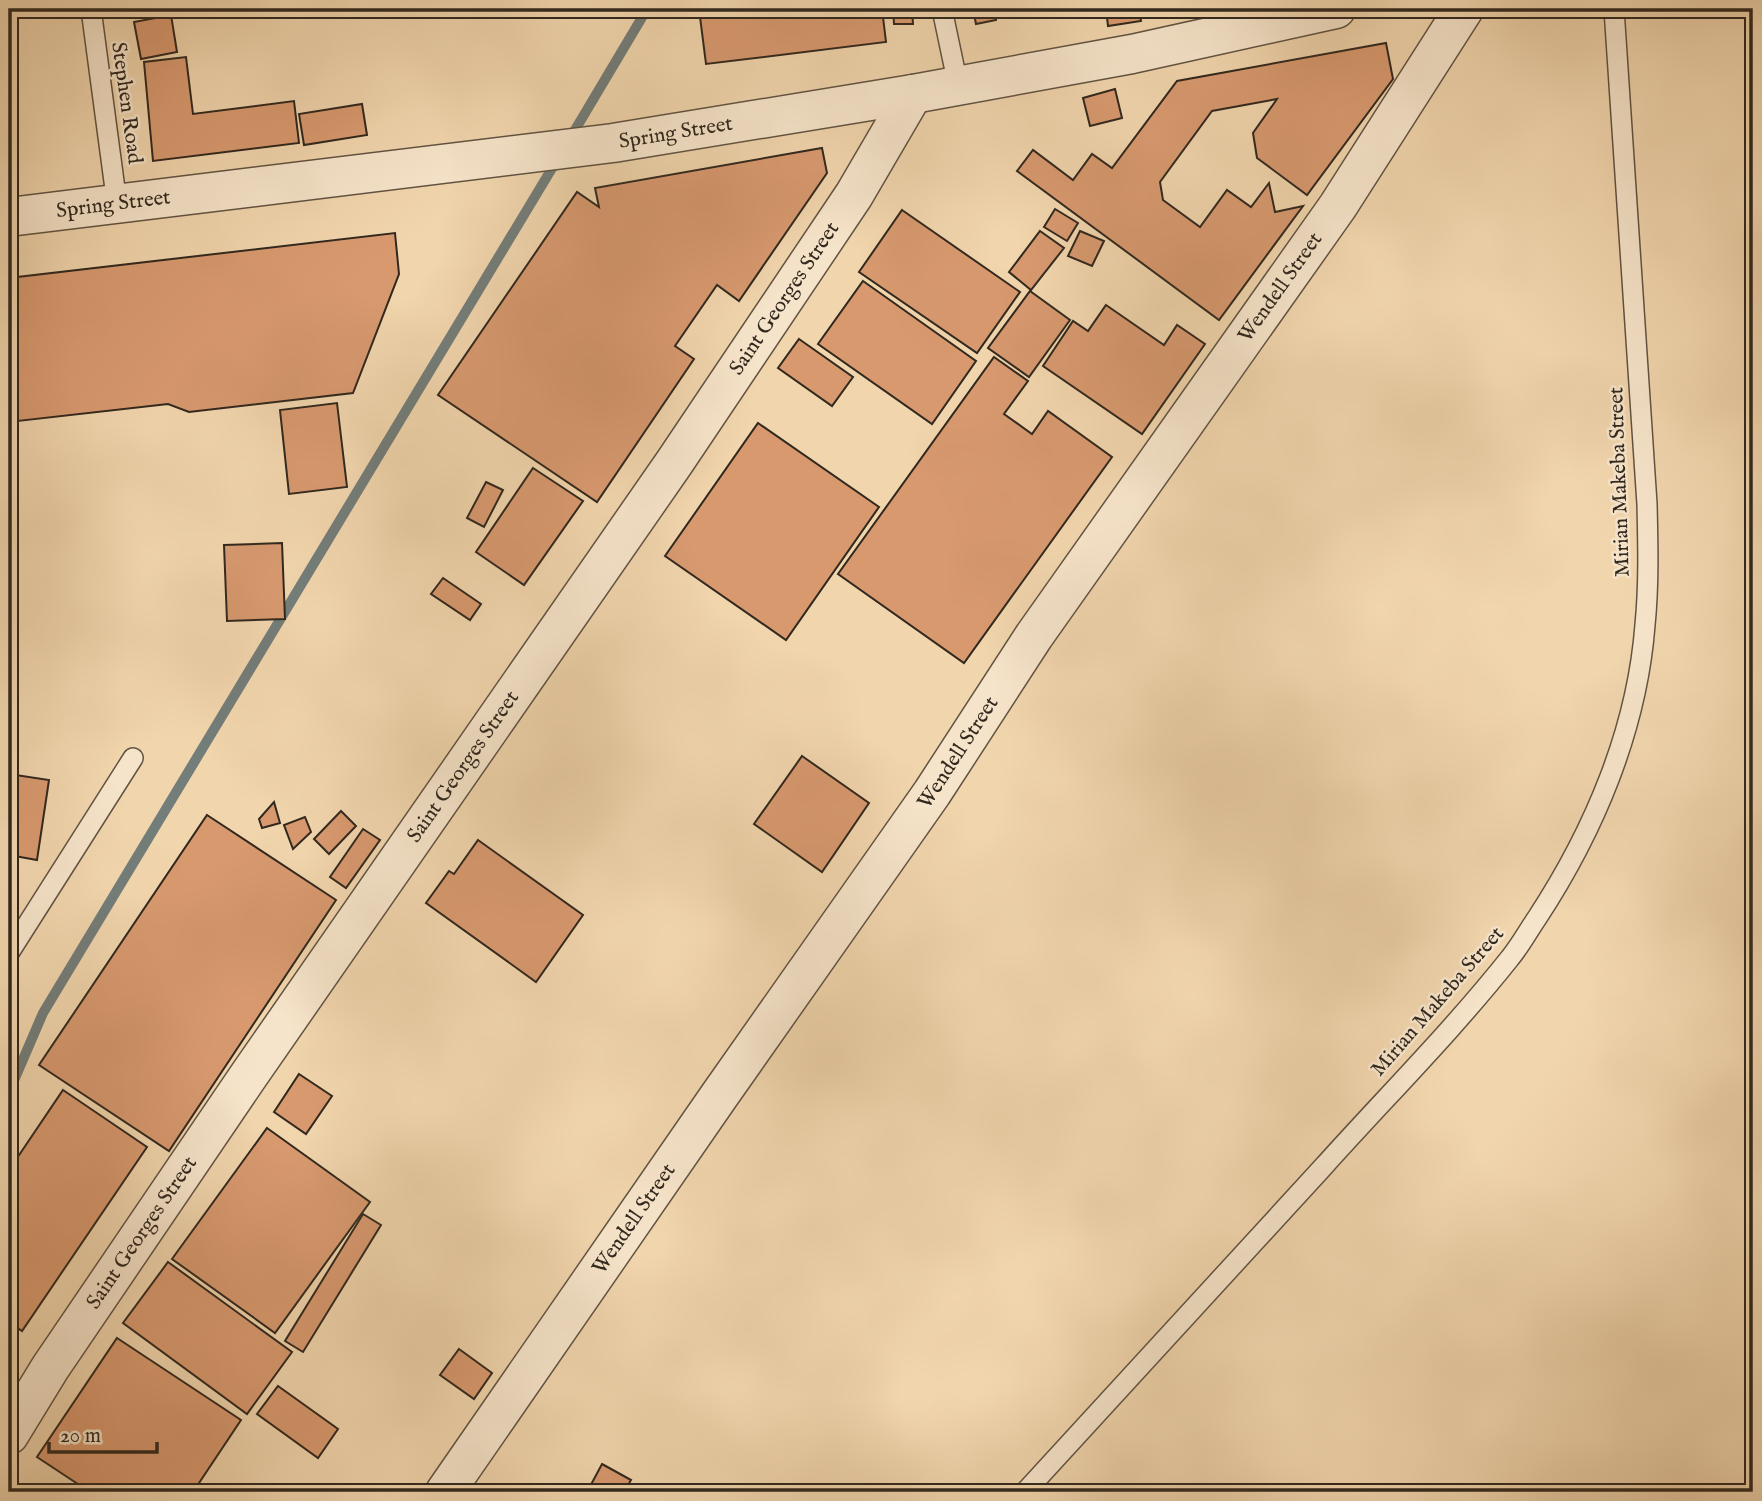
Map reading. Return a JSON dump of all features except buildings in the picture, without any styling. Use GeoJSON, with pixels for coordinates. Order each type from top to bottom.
{"type":"FeatureCollection","features":[{"type":"Feature","properties":{"kind":"street","name":"Spring Street"},"geometry":{"type":"LineString","coordinates":[[9,217],[613,143],[913,94],[1132,54],[1336,9]]}},
{"type":"Feature","properties":{"kind":"street","name":"Wendell Street"},"geometry":{"type":"LineString","coordinates":[[445,1492],[932,793],[1034,636],[1338,206],[1464,9]]}},
{"type":"Feature","properties":{"kind":"street","name":"Saint Georges Street"},"geometry":{"type":"LineString","coordinates":[[9,1435],[50,1368],[241,1086],[696,430],[854,195],[913,94]]}},
{"type":"Feature","properties":{"kind":"lane","name":"Stephen Road"},"geometry":{"type":"LineString","coordinates":[[91,9],[117,204]]}},
{"type":"Feature","properties":{"kind":"lane"},"geometry":{"type":"LineString","coordinates":[[942,9],[958,85]]}},
{"type":"Feature","properties":{"kind":"lane","name":"Mirian Makeba Street"},"geometry":{"type":"LineString","coordinates":[[1025,1492],[1511,957],[1557,887],[1591,823],[1610,775],[1639,674],[1648,566],[1647,504],[1614,9]]}},
{"type":"Feature","properties":{"kind":"lane"},"geometry":{"type":"LineString","coordinates":[[9,953],[133,758]]}},
{"type":"Feature","properties":{"kind":"waterway"},"geometry":{"type":"LineString","coordinates":[[569,140],[647,9]]}},
{"type":"Feature","properties":{"kind":"waterway"},"geometry":{"type":"LineString","coordinates":[[9,1092],[43,1013],[557,160]]}}]}
